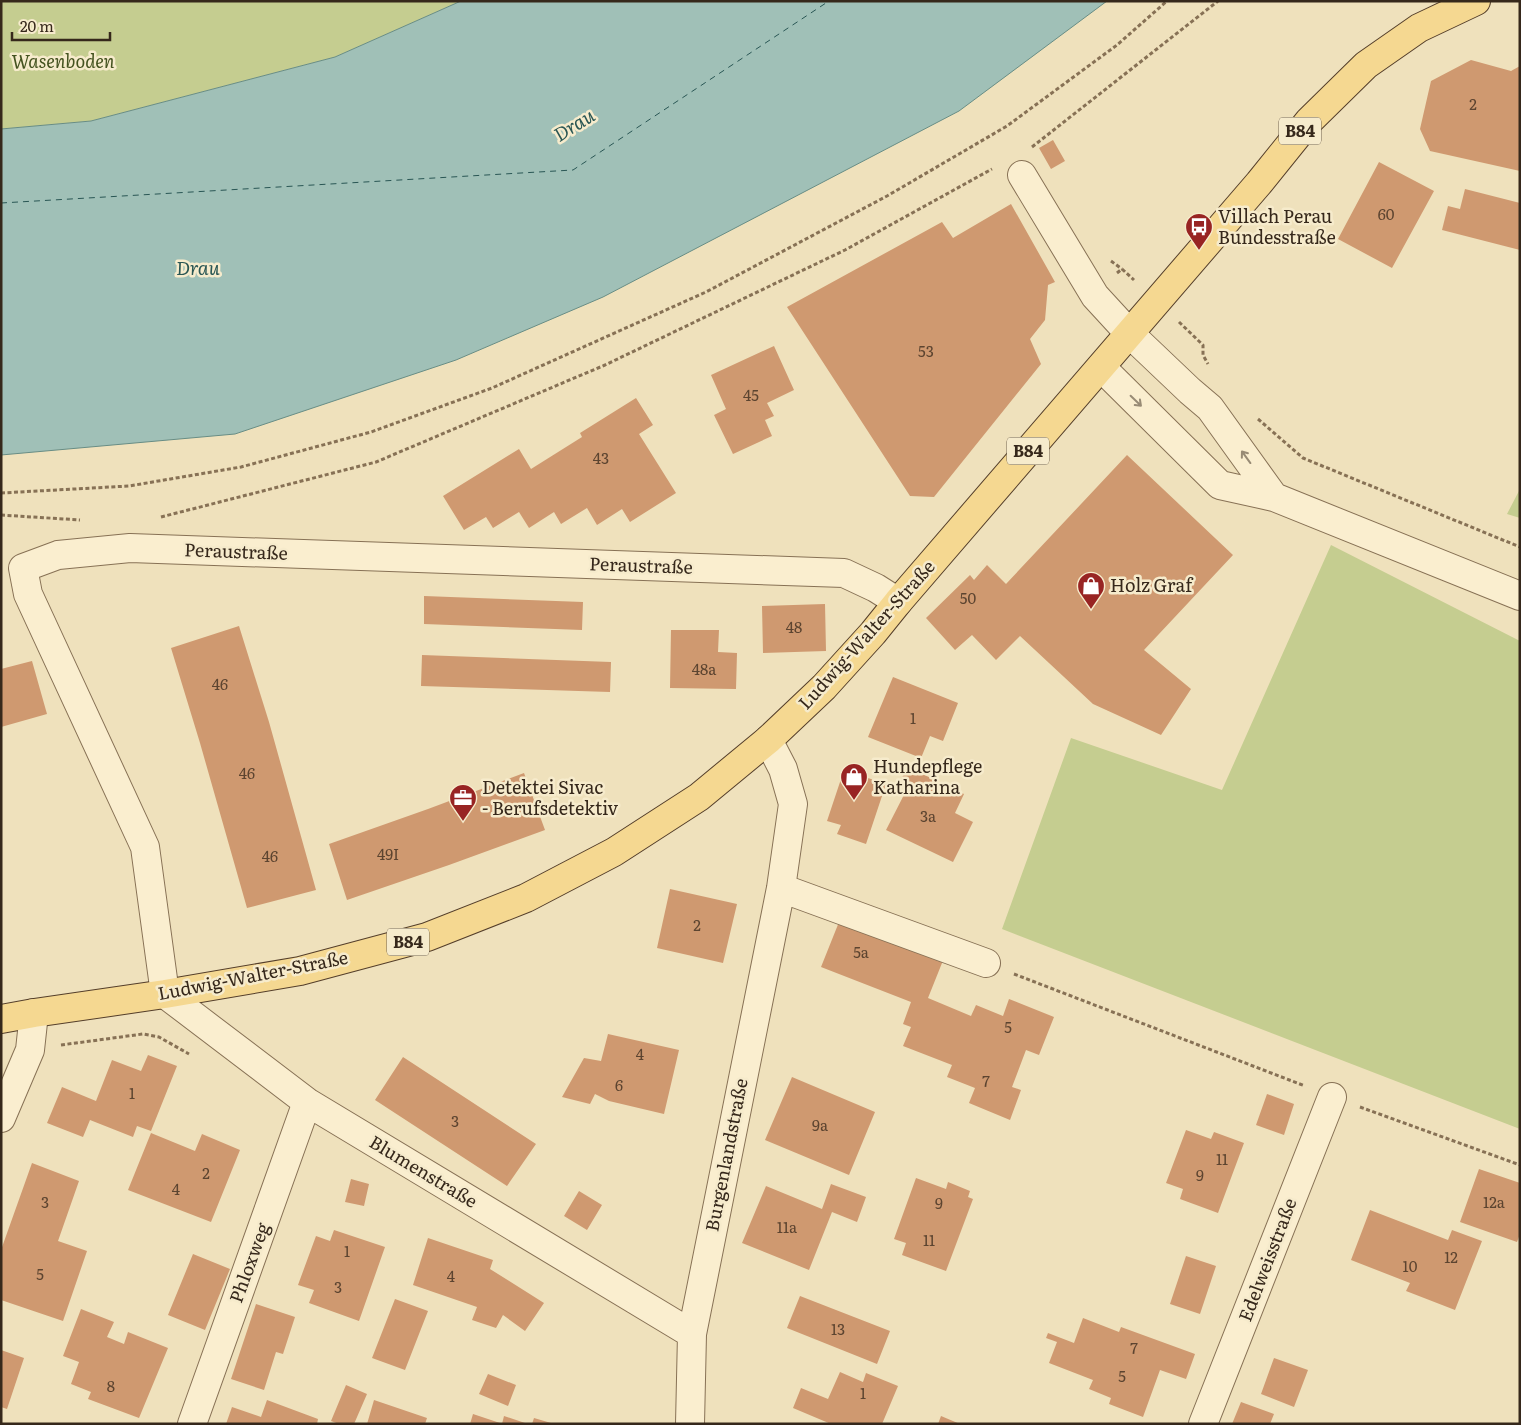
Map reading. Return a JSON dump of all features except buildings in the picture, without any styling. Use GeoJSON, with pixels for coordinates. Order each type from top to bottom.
{"type":"FeatureCollection","features":[{"type":"Feature","properties":{"kind":"main road","name":"Ludwig-Walter-Straße"},"geometry":{"type":"LineString","coordinates":[[1,1019],[300,971],[427,937],[526,898],[614,852],[691,802],[768,740],[824,688],[1259,183],[1309,120],[1366,65],[1419,28],[1476,1]]}},
{"type":"Feature","properties":{"kind":"street"},"geometry":{"type":"LineString","coordinates":[[1022,174],[1095,296],[1190,391],[1210,408],[1274,497]]}},
{"type":"Feature","properties":{"kind":"street"},"geometry":{"type":"LineString","coordinates":[[1100,367],[1220,485],[1274,497],[1520,596]]}},
{"type":"Feature","properties":{"kind":"street","name":"Peraustraße"},"geometry":{"type":"LineString","coordinates":[[165,994],[145,847],[28,594],[23,568],[58,555],[130,548],[826,572],[844,573],[876,588],[898,602]]}},
{"type":"Feature","properties":{"kind":"street","name":"Burgenlandstraße"},"geometry":{"type":"LineString","coordinates":[[692,1422],[692,1334],[781,888],[794,804],[783,769],[768,740]]}},
{"type":"Feature","properties":{"kind":"street"},"geometry":{"type":"LineString","coordinates":[[781,888],[986,963]]}},
{"type":"Feature","properties":{"kind":"street","name":"Blumenstraße"},"geometry":{"type":"LineString","coordinates":[[165,994],[307,1102],[692,1334]]}},
{"type":"Feature","properties":{"kind":"street"},"geometry":{"type":"LineString","coordinates":[[1,1118],[30,1050],[34,1013]]}},
{"type":"Feature","properties":{"kind":"street","name":"Edelweisstraße"},"geometry":{"type":"LineString","coordinates":[[1203,1424],[1332,1096]]}},
{"type":"Feature","properties":{"kind":"street","name":"Phloxweg"},"geometry":{"type":"LineString","coordinates":[[192,1424],[307,1102]]}},
{"type":"Feature","properties":{"kind":"path"},"geometry":{"type":"LineString","coordinates":[[1,493],[129,486],[241,468],[371,432],[492,388],[706,292],[887,196],[1007,126],[1118,45],[1167,1]]}},
{"type":"Feature","properties":{"kind":"path"},"geometry":{"type":"LineString","coordinates":[[1029,149],[1218,1]]}},
{"type":"Feature","properties":{"kind":"path"},"geometry":{"type":"LineString","coordinates":[[154,518],[376,462],[605,365],[846,250],[994,168]]}},
{"type":"Feature","properties":{"kind":"path"},"geometry":{"type":"LineString","coordinates":[[1113,277],[1122,268],[1126,273]]}},
{"type":"Feature","properties":{"kind":"path"},"geometry":{"type":"LineString","coordinates":[[1188,330],[1202,345],[1203,355],[1210,367]]}},
{"type":"Feature","properties":{"kind":"path"},"geometry":{"type":"LineString","coordinates":[[1253,415],[1303,458],[1520,546]]}},
{"type":"Feature","properties":{"kind":"path"},"geometry":{"type":"LineString","coordinates":[[986,963],[1332,1096],[1520,1165]]}},
{"type":"Feature","properties":{"kind":"path"},"geometry":{"type":"LineString","coordinates":[[30,1050],[144,1034],[159,1038],[191,1055]]}},
{"type":"Feature","properties":{"kind":"green space","name":"Wasenboden"},"geometry":{"type":"Polygon","coordinates":[[[1,1],[461,1],[335,57],[91,121],[1,129],[1,1]]]}},
{"type":"Feature","properties":{"kind":"green space"},"geometry":{"type":"Polygon","coordinates":[[[1520,489],[1520,518],[1507,514],[1520,489]]]}},
{"type":"Feature","properties":{"kind":"green space"},"geometry":{"type":"Polygon","coordinates":[[[1331,545],[1520,641],[1520,1129],[1002,929],[1071,738],[1222,790],[1331,545]]]}},
{"type":"Feature","properties":{"kind":"water","name":"Drau"},"geometry":{"type":"Polygon","coordinates":[[[461,1],[1107,1],[959,111],[603,297],[456,360],[235,434],[1,455],[1,129],[91,121],[335,57],[461,1]]]}},
{"type":"Feature","properties":{"kind":"ferry route"},"geometry":{"type":"LineString","coordinates":[[1,203],[573,170],[829,1]]}},
{"type":"Feature","properties":{"kind":"place","name":"Villach Perau Bundesstraße"},"geometry":{"type":"Point","coordinates":[1199,251]}},
{"type":"Feature","properties":{"kind":"place","name":"Holz Graf"},"geometry":{"type":"Point","coordinates":[1091,610]}},
{"type":"Feature","properties":{"kind":"place","name":"Hundepflege Katharina"},"geometry":{"type":"Point","coordinates":[854,801]}},
{"type":"Feature","properties":{"kind":"place","name":"Detektei Sivac - Berufsdetektiv"},"geometry":{"type":"Point","coordinates":[463,822]}}]}
